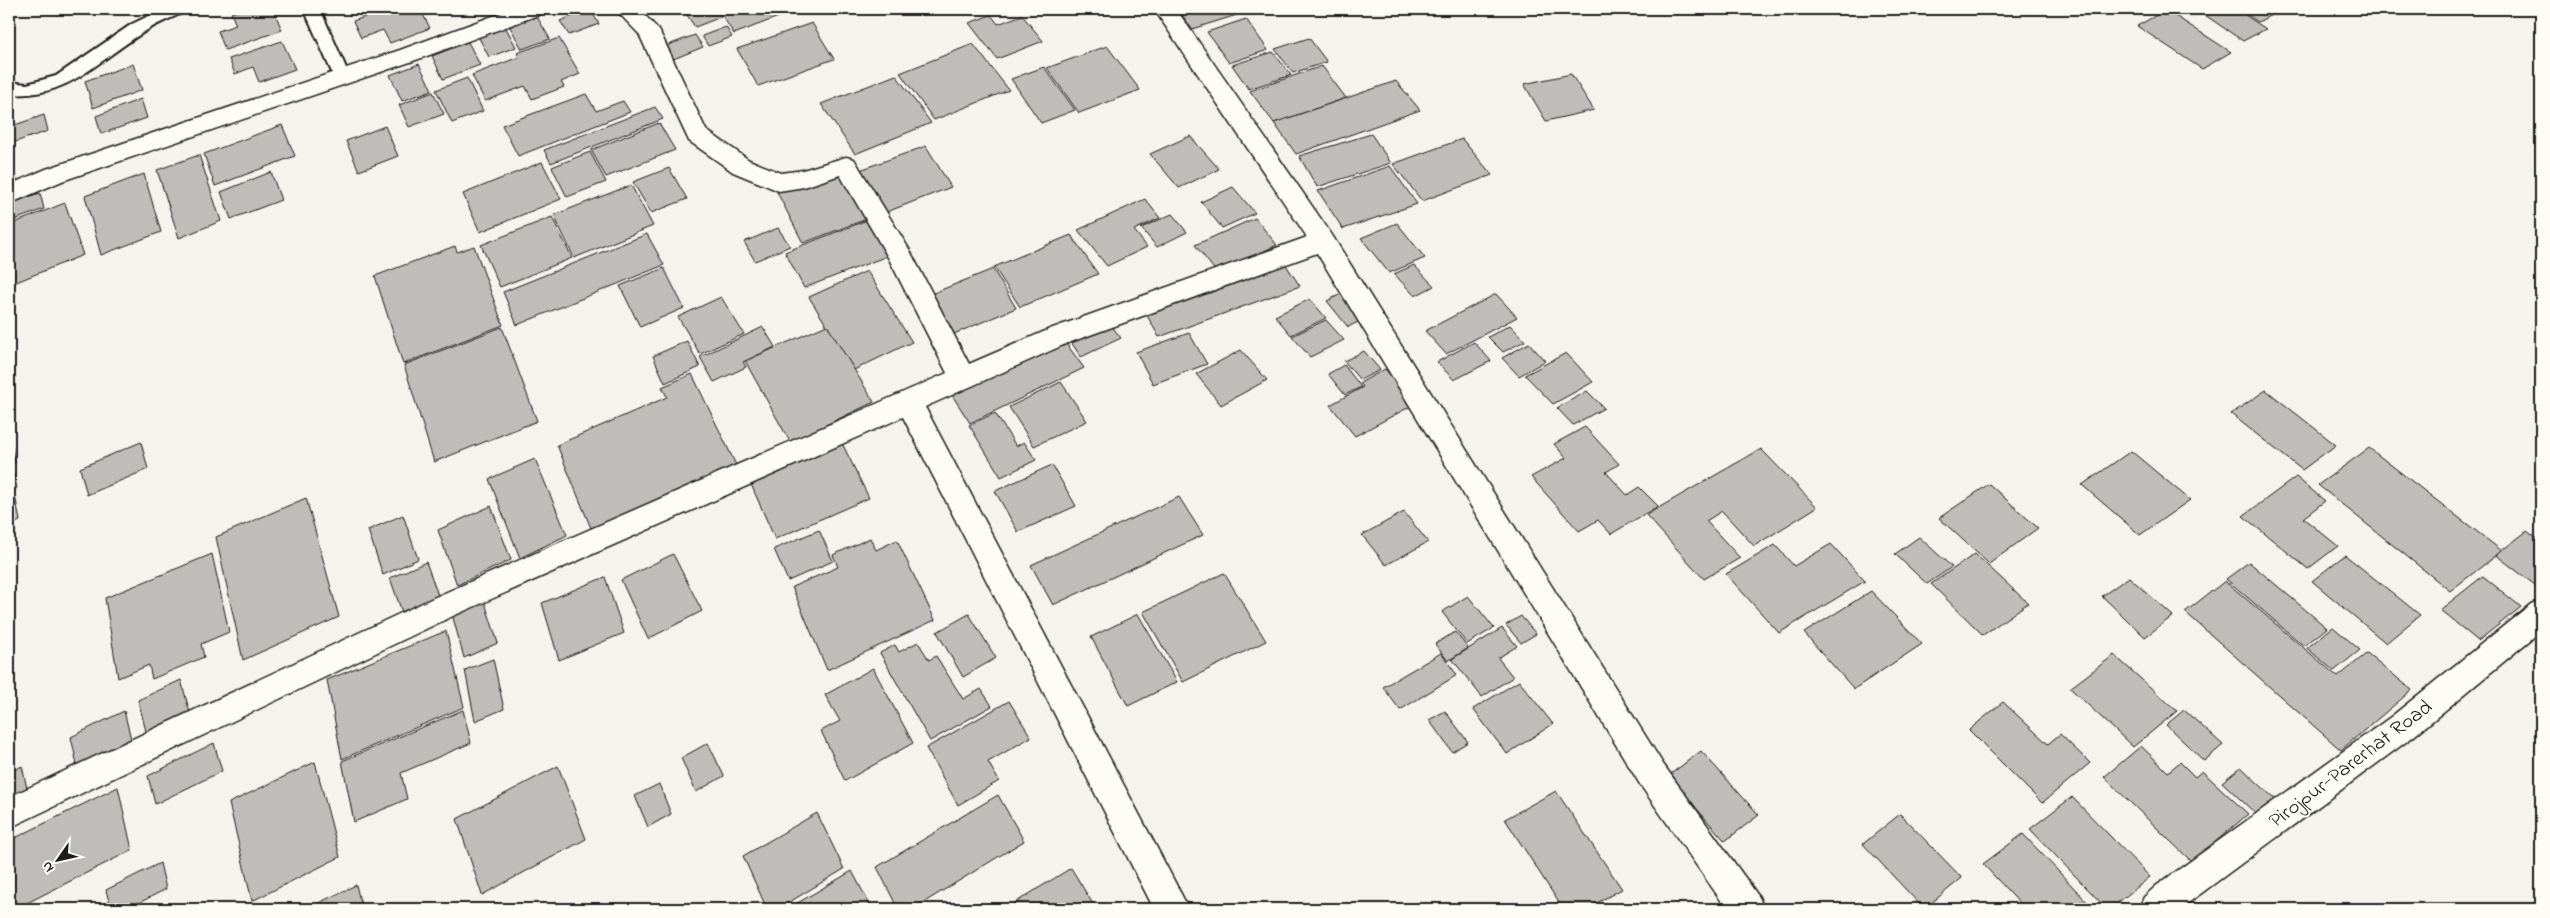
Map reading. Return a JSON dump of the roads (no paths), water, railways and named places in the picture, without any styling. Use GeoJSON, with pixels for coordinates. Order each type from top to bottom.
{"type":"FeatureCollection","features":[{"type":"Feature","properties":{"kind":"street"},"geometry":{"type":"LineString","coordinates":[[9,195],[54,175],[342,77],[533,9]]}},
{"type":"Feature","properties":{"kind":"street"},"geometry":{"type":"LineString","coordinates":[[626,9],[648,30],[697,136],[741,166],[779,182],[804,178],[846,165],[900,256],[963,378]]}},
{"type":"Feature","properties":{"kind":"street"},"geometry":{"type":"LineString","coordinates":[[1165,9],[1323,241],[1652,775],[1747,909]]}},
{"type":"Feature","properties":{"kind":"street"},"geometry":{"type":"LineString","coordinates":[[9,813],[443,607],[1059,336],[1323,241]]}},
{"type":"Feature","properties":{"kind":"street"},"geometry":{"type":"LineString","coordinates":[[909,402],[1172,909]]}},
{"type":"Feature","properties":{"kind":"street","name":"Pirojpur-Parerhat Road"},"geometry":{"type":"LineString","coordinates":[[2156,909],[2168,898],[2404,726],[2541,613]]}},
{"type":"Feature","properties":{"kind":"lane"},"geometry":{"type":"LineString","coordinates":[[9,88],[22,90],[50,84],[80,70],[139,28],[176,9]]}},
{"type":"Feature","properties":{"kind":"lane"},"geometry":{"type":"LineString","coordinates":[[312,9],[342,77]]}}]}
